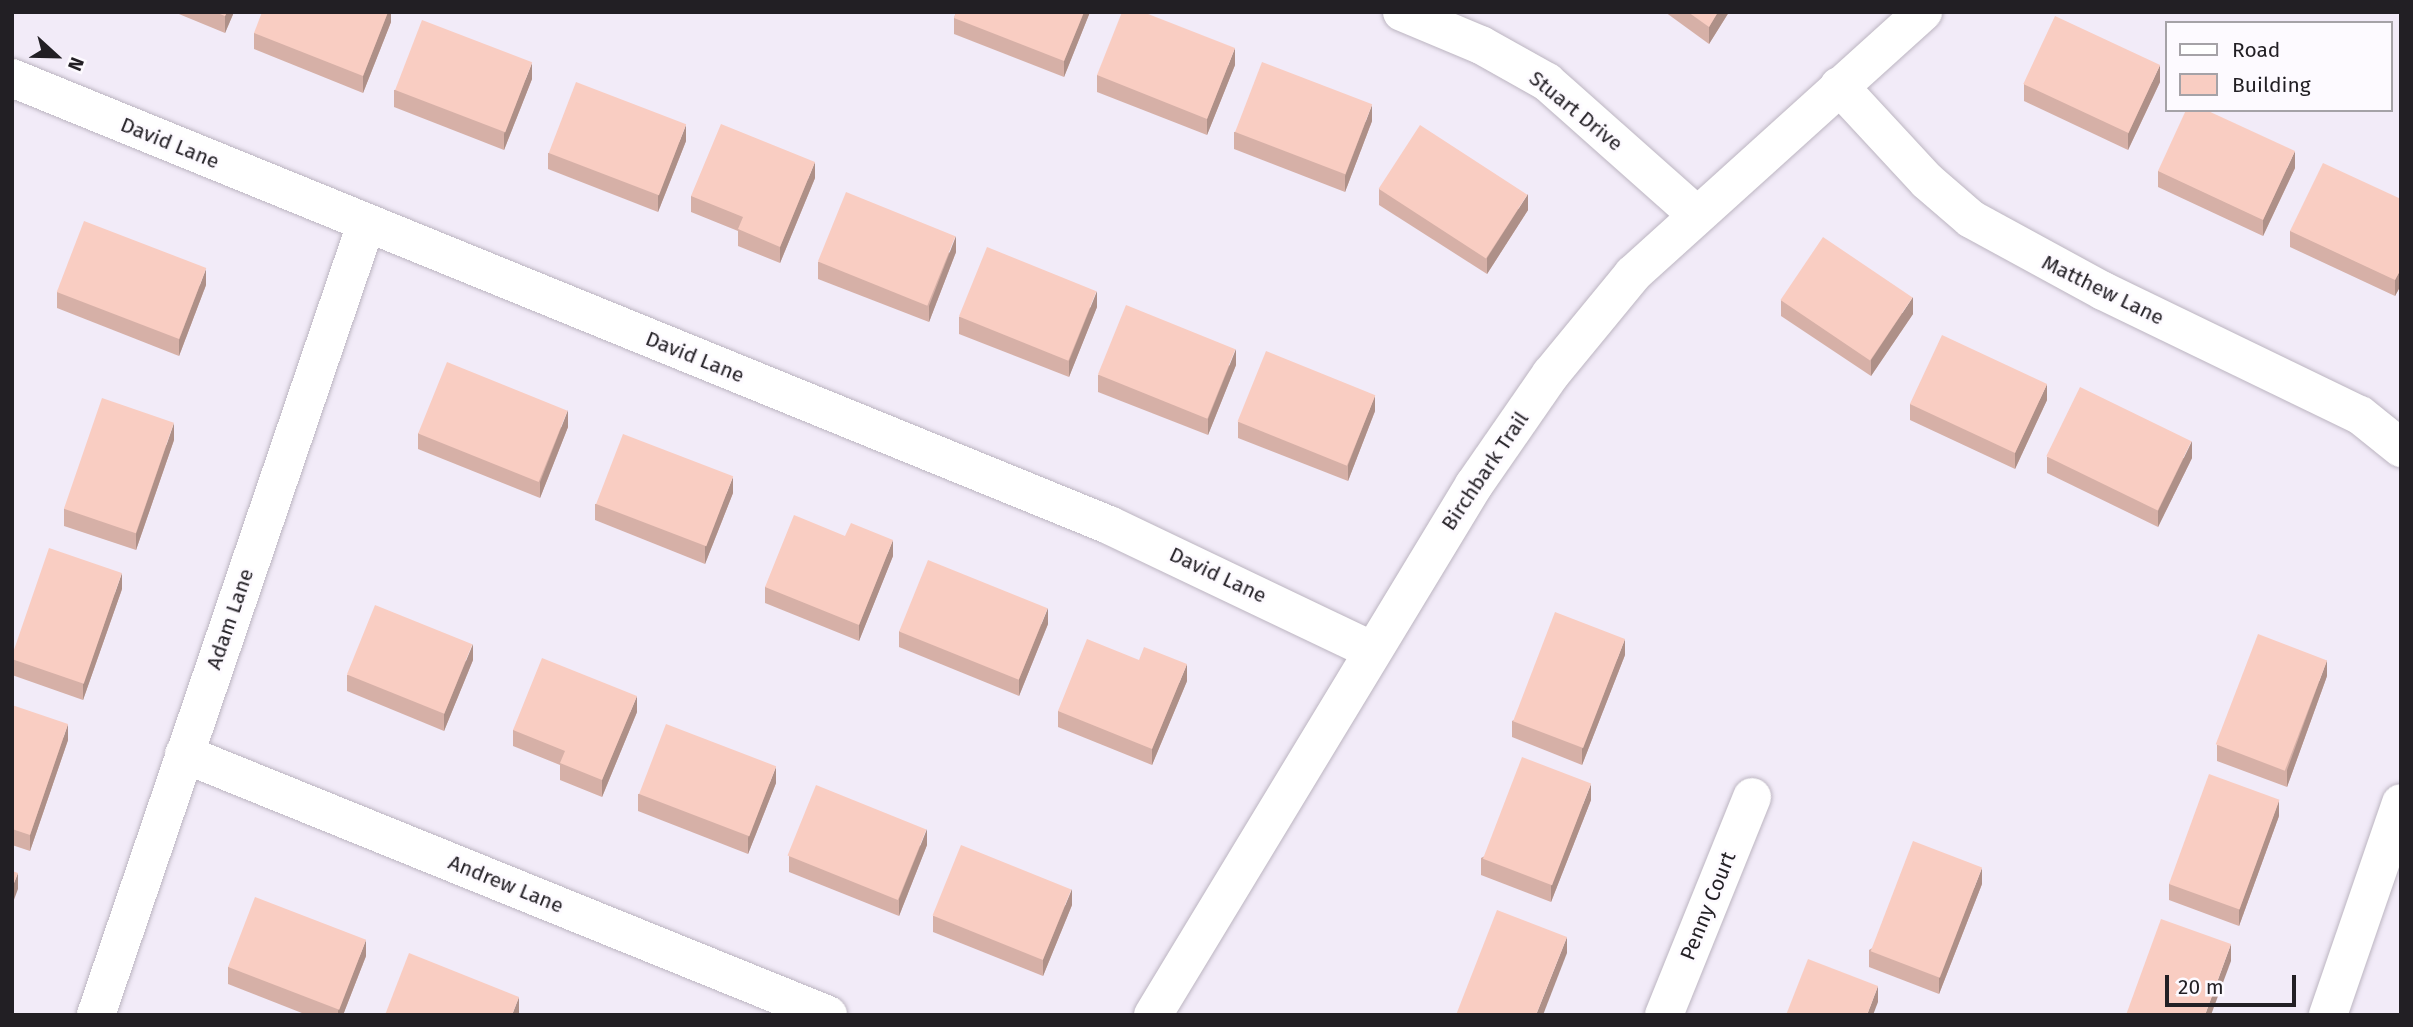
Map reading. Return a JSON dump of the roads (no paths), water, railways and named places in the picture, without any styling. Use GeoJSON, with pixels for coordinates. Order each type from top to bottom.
{"type":"FeatureCollection","features":[{"type":"Feature","properties":{"kind":"street","name":"Stuart Drive"},"geometry":{"type":"LineString","coordinates":[[1402,12],[1481,45],[1547,82],[1697,215]]}},
{"type":"Feature","properties":{"kind":"street","name":"Birchbark Trail"},"geometry":{"type":"LineString","coordinates":[[1153,1015],[1371,650],[1551,374],[1633,274],[1923,12]]}},
{"type":"Feature","properties":{"kind":"street","name":"David Lane"},"geometry":{"type":"LineString","coordinates":[[12,78],[1109,525],[1371,650]]}},
{"type":"Feature","properties":{"kind":"street","name":"Matthew Lane"},"geometry":{"type":"LineString","coordinates":[[1839,86],[1927,181],[1972,219],[2103,291],[2360,415],[2401,449]]}},
{"type":"Feature","properties":{"kind":"street","name":"Adam Lane"},"geometry":{"type":"LineString","coordinates":[[96,1015],[366,224]]}},
{"type":"Feature","properties":{"kind":"street","name":"Andrew Lane"},"geometry":{"type":"LineString","coordinates":[[184,754],[828,1015]]}},
{"type":"Feature","properties":{"kind":"street","name":"Penny Court"},"geometry":{"type":"LineString","coordinates":[[1664,1015],[1752,797]]}},
{"type":"Feature","properties":{"kind":"street"},"geometry":{"type":"LineString","coordinates":[[2328,1015],[2401,803]]}}]}
